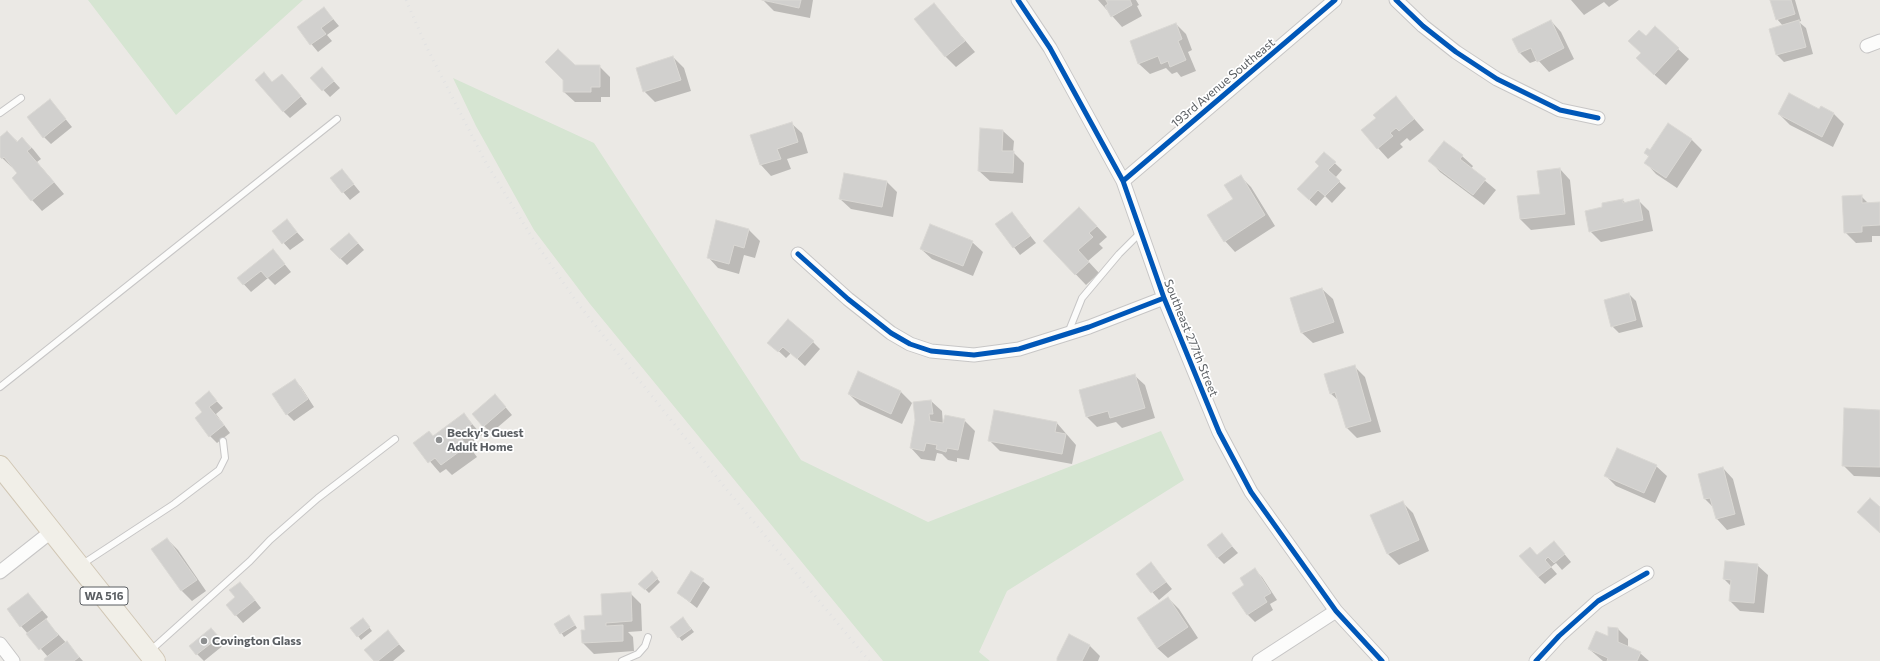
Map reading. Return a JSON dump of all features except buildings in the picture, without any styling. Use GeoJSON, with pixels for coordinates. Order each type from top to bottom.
{"type":"FeatureCollection","features":[{"type":"Feature","properties":{"kind":"main road","name":"WA 516"},"geometry":{"type":"LineString","coordinates":[[0,466],[152,657]]}},
{"type":"Feature","properties":{"kind":"street","name":"Southeast 277th Street"},"geometry":{"type":"LineString","coordinates":[[1018,0],[1050,48],[1123,181],[1164,298],[1219,432],[1251,492],[1336,611],[1382,661]]}},
{"type":"Feature","properties":{"kind":"street","name":"193rd Avenue Southeast"},"geometry":{"type":"LineString","coordinates":[[1123,181],[1335,0]]}},
{"type":"Feature","properties":{"kind":"street"},"geometry":{"type":"LineString","coordinates":[[1396,0],[1423,26],[1456,52],[1497,79],[1560,110],[1598,118]]}},
{"type":"Feature","properties":{"kind":"street"},"geometry":{"type":"LineString","coordinates":[[1867,46],[1880,41]]}},
{"type":"Feature","properties":{"kind":"street"},"geometry":{"type":"LineString","coordinates":[[798,254],[848,299],[891,333],[910,344],[931,351],[974,355],[1019,349],[1089,328],[1164,298]]}},
{"type":"Feature","properties":{"kind":"street"},"geometry":{"type":"LineString","coordinates":[[0,572],[52,531]]}},
{"type":"Feature","properties":{"kind":"street"},"geometry":{"type":"LineString","coordinates":[[1536,661],[1559,636],[1598,601],[1647,573]]}},
{"type":"Feature","properties":{"kind":"street"},"geometry":{"type":"LineString","coordinates":[[1259,661],[1336,611]]}},
{"type":"Feature","properties":{"kind":"street"},"geometry":{"type":"LineString","coordinates":[[0,644],[13,661]]}},
{"type":"Feature","properties":{"kind":"lane"},"geometry":{"type":"LineString","coordinates":[[0,113],[21,98]]}},
{"type":"Feature","properties":{"kind":"lane"},"geometry":{"type":"LineString","coordinates":[[0,387],[337,119]]}},
{"type":"Feature","properties":{"kind":"lane"},"geometry":{"type":"LineString","coordinates":[[1067,334],[1082,298],[1118,254],[1141,232]]}},
{"type":"Feature","properties":{"kind":"lane"},"geometry":{"type":"LineString","coordinates":[[152,657],[270,540],[318,498],[395,439]]}},
{"type":"Feature","properties":{"kind":"lane"},"geometry":{"type":"LineString","coordinates":[[80,566],[174,504],[219,470],[225,458],[223,441]]}},
{"type":"Feature","properties":{"kind":"lane"},"geometry":{"type":"LineString","coordinates":[[622,661],[638,654],[645,646],[648,637]]}},
{"type":"Feature","properties":{"kind":"green space"},"geometry":{"type":"Polygon","coordinates":[[[88,0],[303,0],[176,115],[88,0]]]}},
{"type":"Feature","properties":{"kind":"green space"},"geometry":{"type":"Polygon","coordinates":[[[453,78],[594,143],[801,460],[928,522],[1161,431],[1184,480],[1007,591],[979,652],[990,661],[883,661],[590,304],[534,230],[476,126],[453,78]]]}},
{"type":"Feature","properties":{"kind":"railway"},"geometry":{"type":"LineString","coordinates":[[406,0],[427,48],[486,163],[535,242],[579,305],[723,485],[869,661]]}},
{"type":"Feature","properties":{"kind":"cycle path"},"geometry":{"type":"LineString","coordinates":[[1018,0],[1050,48],[1123,181],[1164,298],[1219,432],[1251,492],[1336,611],[1382,661]]}},
{"type":"Feature","properties":{"kind":"cycle path"},"geometry":{"type":"LineString","coordinates":[[1123,181],[1335,0]]}},
{"type":"Feature","properties":{"kind":"cycle path"},"geometry":{"type":"LineString","coordinates":[[1396,0],[1423,26],[1456,52],[1497,79],[1560,110],[1598,118]]}},
{"type":"Feature","properties":{"kind":"cycle path"},"geometry":{"type":"LineString","coordinates":[[798,254],[848,299],[891,333],[910,344],[931,351],[974,355],[1019,349],[1089,327],[1164,298]]}},
{"type":"Feature","properties":{"kind":"cycle path"},"geometry":{"type":"LineString","coordinates":[[1536,661],[1559,636],[1598,601],[1647,573]]}},
{"type":"Feature","properties":{"kind":"place","name":"Becky's Guest Adult Home"},"geometry":{"type":"Point","coordinates":[439,440]}},
{"type":"Feature","properties":{"kind":"place","name":"Covington Glass"},"geometry":{"type":"Point","coordinates":[204,641]}}]}
